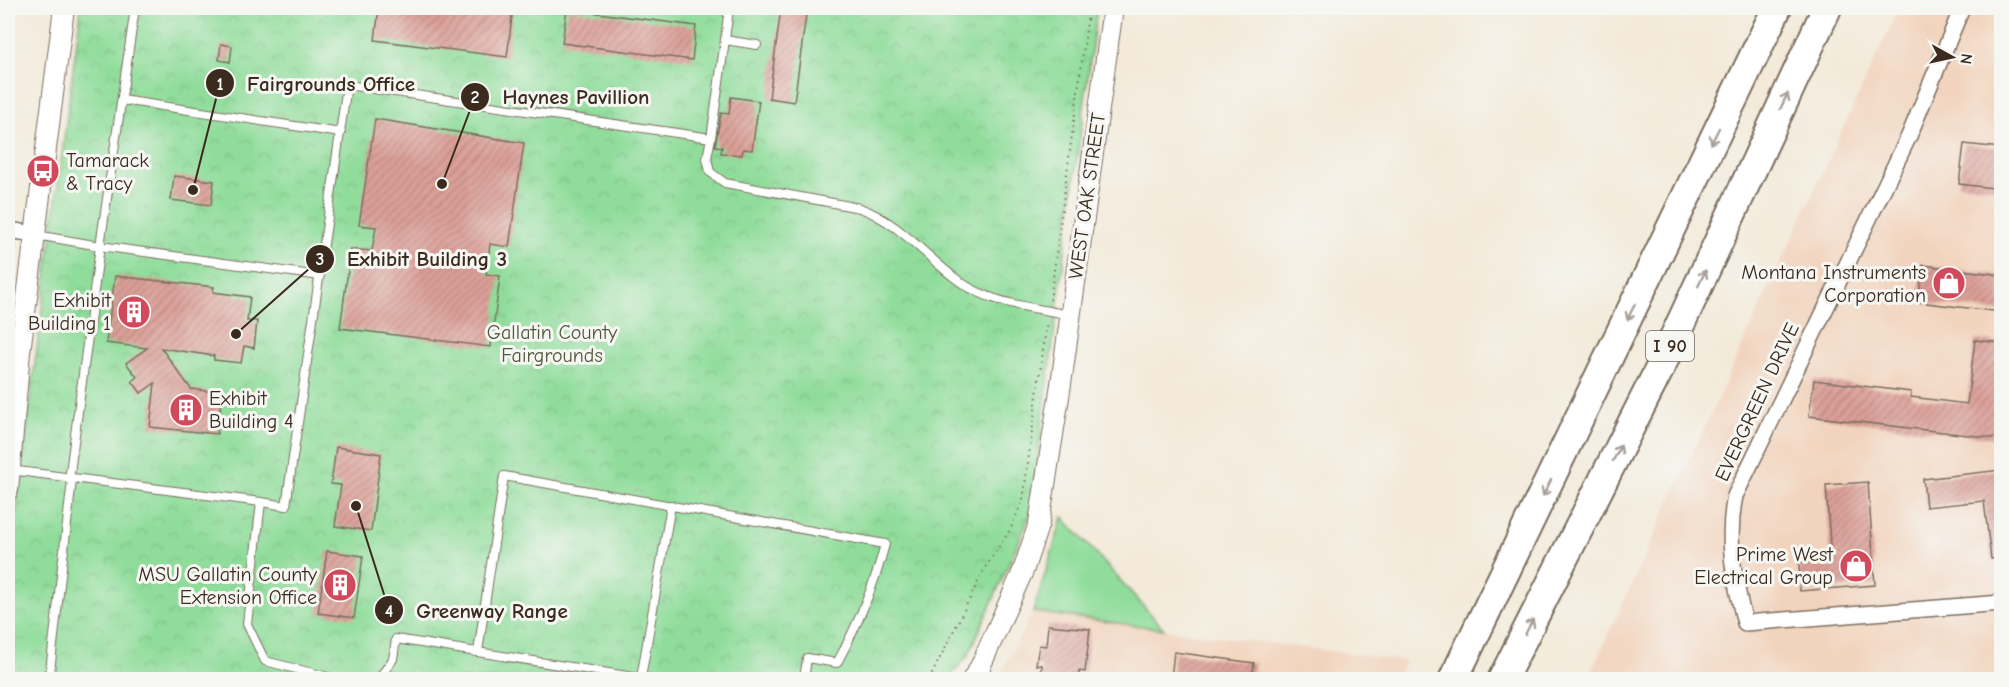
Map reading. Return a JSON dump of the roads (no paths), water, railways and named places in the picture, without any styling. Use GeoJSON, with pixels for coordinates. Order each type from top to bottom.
{"type":"FeatureCollection","features":[{"type":"Feature","properties":{"kind":"highway","name":"I 90"},"geometry":{"type":"LineString","coordinates":[[1453,680],[1777,8]]}},
{"type":"Feature","properties":{"kind":"highway","name":"I 90"},"geometry":{"type":"LineString","coordinates":[[1502,680],[1659,368],[1827,8]]}},
{"type":"Feature","properties":{"kind":"street"},"geometry":{"type":"LineString","coordinates":[[8,490],[14,351],[35,234],[64,8]]}},
{"type":"Feature","properties":{"kind":"street","name":"WEST OAK STREET"},"geometry":{"type":"LineString","coordinates":[[972,680],[1023,571],[1039,523],[1071,315],[1113,8]]}},
{"type":"Feature","properties":{"kind":"street","name":"EVERGREEN DRIVE"},"geometry":{"type":"LineString","coordinates":[[1962,8],[1909,136],[1739,487],[1731,516],[1730,545],[1735,583],[1745,623],[2001,603]]}},
{"type":"Feature","properties":{"kind":"street"},"geometry":{"type":"LineString","coordinates":[[8,230],[35,234]]}},
{"type":"Feature","properties":{"kind":"lane"},"geometry":{"type":"LineString","coordinates":[[49,680],[70,480],[100,246],[135,8]]}},
{"type":"Feature","properties":{"kind":"lane"},"geometry":{"type":"LineString","coordinates":[[729,8],[707,158],[710,172],[725,183],[860,208],[879,215],[961,283],[1000,300],[1071,315]]}},
{"type":"Feature","properties":{"kind":"lane"},"geometry":{"type":"LineString","coordinates":[[725,40],[757,45]]}},
{"type":"Feature","properties":{"kind":"lane"},"geometry":{"type":"LineString","coordinates":[[9,470],[70,480],[286,506],[347,85],[711,138]]}},
{"type":"Feature","properties":{"kind":"lane"},"geometry":{"type":"LineString","coordinates":[[122,100],[341,133]]}},
{"type":"Feature","properties":{"kind":"lane"},"geometry":{"type":"LineString","coordinates":[[35,234],[100,246],[320,276]]}},
{"type":"Feature","properties":{"kind":"lane"},"geometry":{"type":"LineString","coordinates":[[478,652],[504,476],[885,543],[868,601],[837,663],[807,658],[804,680]]}},
{"type":"Feature","properties":{"kind":"lane"},"geometry":{"type":"LineString","coordinates":[[261,502],[247,624],[265,661],[340,680]]}},
{"type":"Feature","properties":{"kind":"lane"},"geometry":{"type":"LineString","coordinates":[[641,678],[671,505]]}},
{"type":"Feature","properties":{"kind":"lane"},"geometry":{"type":"LineString","coordinates":[[378,680],[393,659],[396,639],[652,680]]}},
{"type":"Feature","properties":{"kind":"place","name":"Tamarack & Tracy"},"geometry":{"type":"Point","coordinates":[43,171]}},
{"type":"Feature","properties":{"kind":"place","name":"Haynes Pavillion"},"geometry":{"type":"Point","coordinates":[442,184]}},
{"type":"Feature","properties":{"kind":"place","name":"Fairgrounds Office"},"geometry":{"type":"Point","coordinates":[193,190]}},
{"type":"Feature","properties":{"kind":"place","name":"Montana Instruments Corporation"},"geometry":{"type":"Point","coordinates":[1949,283]}},
{"type":"Feature","properties":{"kind":"place","name":"Exhibit Building 1"},"geometry":{"type":"Point","coordinates":[134,312]}},
{"type":"Feature","properties":{"kind":"place","name":"Exhibit Building 3"},"geometry":{"type":"Point","coordinates":[236,334]}},
{"type":"Feature","properties":{"kind":"place","name":"Exhibit Building 4"},"geometry":{"type":"Point","coordinates":[186,410]}},
{"type":"Feature","properties":{"kind":"place","name":"Greenway Range"},"geometry":{"type":"Point","coordinates":[356,506]}},
{"type":"Feature","properties":{"kind":"place","name":"Prime West Electrical Group"},"geometry":{"type":"Point","coordinates":[1856,566]}},
{"type":"Feature","properties":{"kind":"place","name":"MSU Gallatin County Extension Office"},"geometry":{"type":"Point","coordinates":[340,585]}},
{"type":"Feature","properties":{"kind":"park label","name":"Gallatin County Fairgrounds"},"geometry":{"type":"Point","coordinates":[552,344]}}]}
